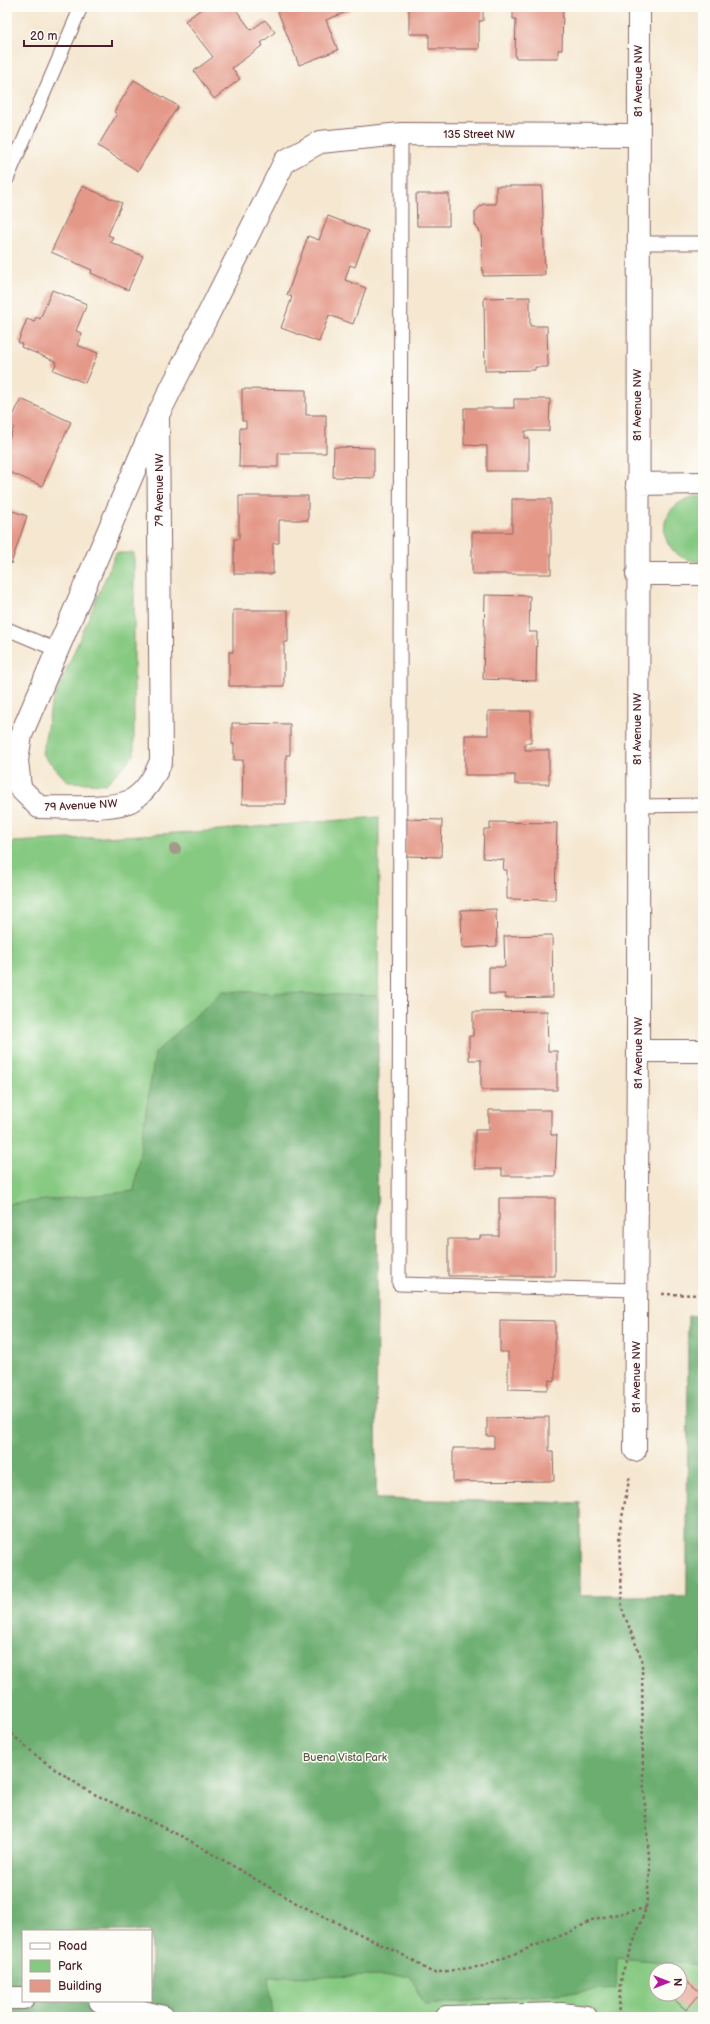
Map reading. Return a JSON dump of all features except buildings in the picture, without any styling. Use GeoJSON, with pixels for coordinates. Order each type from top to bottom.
{"type":"FeatureCollection","features":[{"type":"Feature","properties":{"kind":"street","name":"81 Avenue NW"},"geometry":{"type":"LineString","coordinates":[[635,1450],[638,1051],[637,484],[639,7]]}},
{"type":"Feature","properties":{"kind":"street","name":"135 Street NW"},"geometry":{"type":"LineString","coordinates":[[320,142],[401,134],[638,135]]}},
{"type":"Feature","properties":{"kind":"street","name":"79 Avenue NW"},"geometry":{"type":"LineString","coordinates":[[158,415],[161,761],[153,780],[131,800],[108,805],[39,807],[20,788],[17,760],[21,735],[158,415],[285,161],[320,142]]}},
{"type":"Feature","properties":{"kind":"street"},"geometry":{"type":"LineString","coordinates":[[637,484],[703,483]]}},
{"type":"Feature","properties":{"kind":"street"},"geometry":{"type":"LineString","coordinates":[[637,574],[703,574]]}},
{"type":"Feature","properties":{"kind":"street"},"geometry":{"type":"LineString","coordinates":[[638,1051],[703,1051]]}},
{"type":"Feature","properties":{"kind":"street"},"geometry":{"type":"LineString","coordinates":[[7,1998],[22,1998]]}},
{"type":"Feature","properties":{"kind":"street"},"geometry":{"type":"LineString","coordinates":[[104,2002],[163,2017]]}},
{"type":"Feature","properties":{"kind":"street"},"geometry":{"type":"LineString","coordinates":[[446,2017],[561,2014],[586,2017]]}},
{"type":"Feature","properties":{"kind":"lane"},"geometry":{"type":"LineString","coordinates":[[7,179],[81,7]]}},
{"type":"Feature","properties":{"kind":"lane"},"geometry":{"type":"LineString","coordinates":[[401,134],[399,1284],[636,1290]]}},
{"type":"Feature","properties":{"kind":"lane"},"geometry":{"type":"LineString","coordinates":[[638,243],[703,243]]}},
{"type":"Feature","properties":{"kind":"lane"},"geometry":{"type":"LineString","coordinates":[[7,629],[57,650]]}},
{"type":"Feature","properties":{"kind":"lane"},"geometry":{"type":"LineString","coordinates":[[637,806],[703,805]]}},
{"type":"Feature","properties":{"kind":"path"},"geometry":{"type":"LineString","coordinates":[[636,1290],[670,1296],[703,1295]]}},
{"type":"Feature","properties":{"kind":"path"},"geometry":{"type":"LineString","coordinates":[[618,2017],[622,1974],[646,1908],[650,1871],[643,1778],[642,1660],[622,1608],[620,1528],[635,1450]]}},
{"type":"Feature","properties":{"kind":"path"},"geometry":{"type":"LineString","coordinates":[[7,1730],[38,1757],[86,1790],[187,1839],[298,1904],[402,1955],[433,1973],[483,1966],[570,1932],[594,1919],[646,1908]]}},
{"type":"Feature","properties":{"kind":"green space"},"geometry":{"type":"Polygon","coordinates":[[[694,497],[703,497],[703,562],[688,560],[676,553],[669,544],[665,533],[665,522],[670,511],[680,503],[694,497]]]}},
{"type":"Feature","properties":{"kind":"green space"},"geometry":{"type":"Polygon","coordinates":[[[116,553],[134,553],[134,755],[106,784],[68,782],[42,754],[51,706],[116,553]]]}},
{"type":"Feature","properties":{"kind":"green space","name":"Buena Vista Park"},"geometry":{"type":"Polygon","coordinates":[[[379,817],[376,1499],[580,1503],[580,1596],[687,1596],[688,1316],[703,1316],[703,2017],[7,2017],[7,850],[14,842],[195,832],[379,817]]]}},
{"type":"Feature","properties":{"kind":"green space","name":"Buena Vista Park"},"geometry":{"type":"Polygon","coordinates":[[[223,991],[378,996],[376,1499],[580,1503],[580,1596],[687,1596],[688,1316],[703,1316],[703,1965],[688,1964],[688,1962],[666,1962],[617,1958],[616,1989],[425,2005],[410,1976],[269,1977],[273,2017],[7,2017],[7,1204],[134,1191],[155,1053],[223,991]]]}}]}
